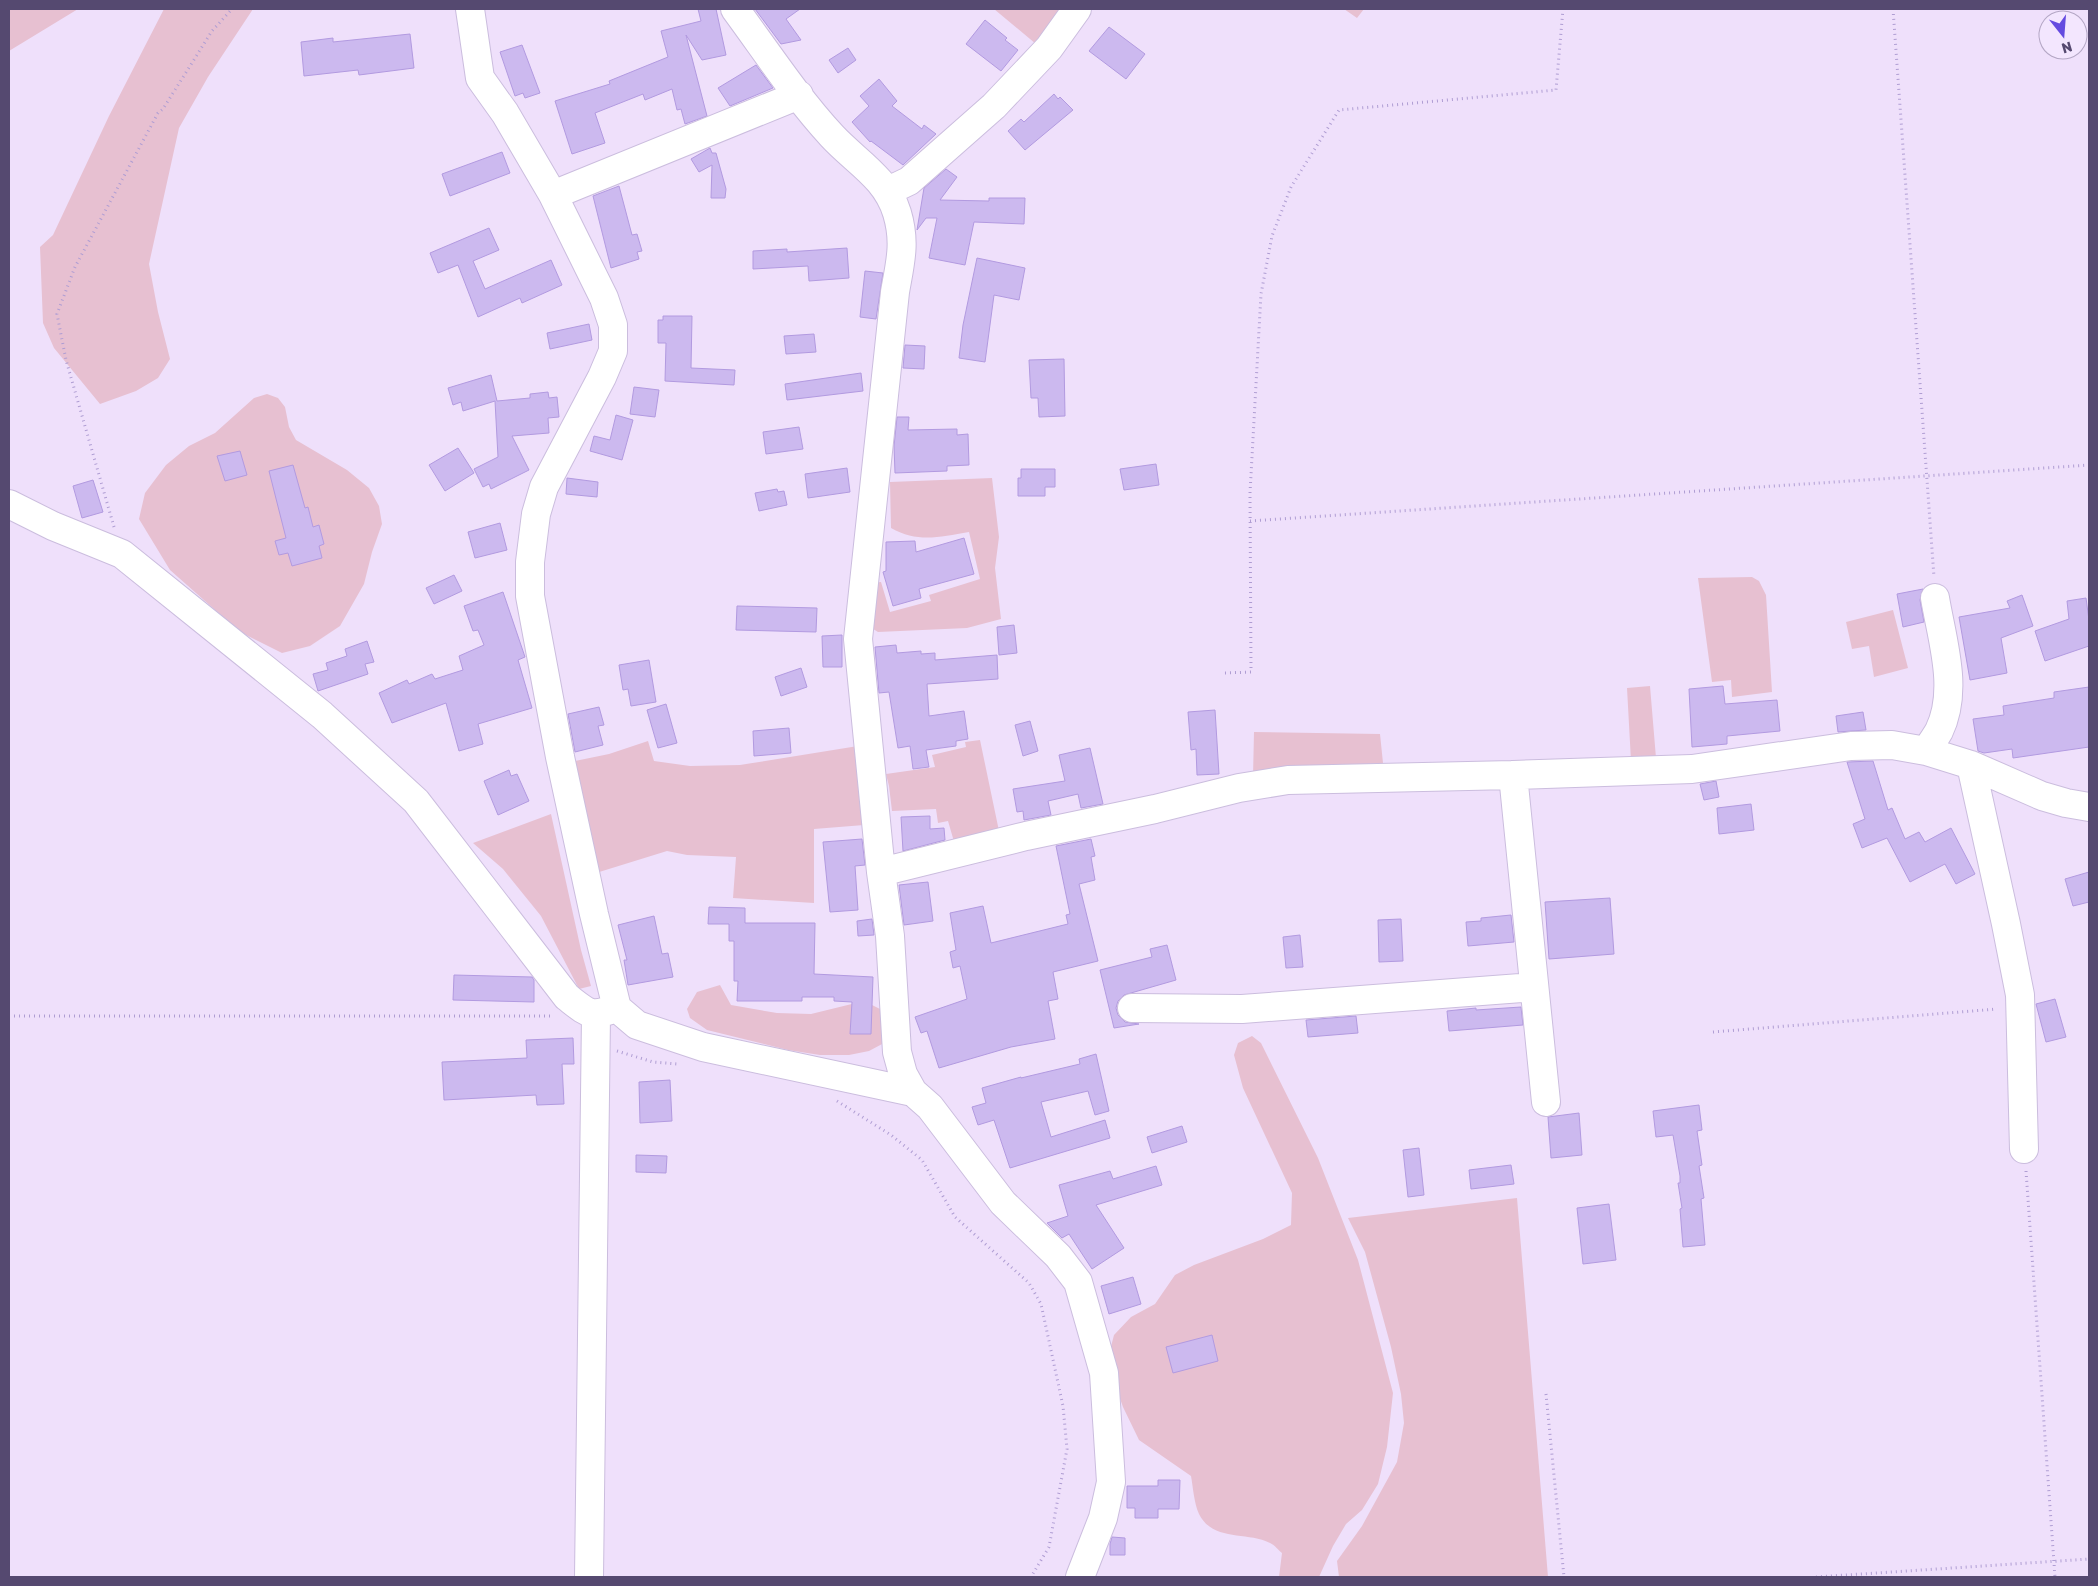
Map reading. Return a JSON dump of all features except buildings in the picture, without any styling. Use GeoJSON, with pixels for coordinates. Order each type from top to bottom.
{"type":"FeatureCollection","features":[{"type":"Feature","properties":{"kind":"street"},"geometry":{"type":"LineString","coordinates":[[470,9],[480,78],[505,113],[553,195],[604,298],[613,325],[613,351],[602,378],[544,487],[536,514],[530,562],[530,596],[560,757],[594,914],[607,1011],[589,1577]]}},
{"type":"Feature","properties":{"kind":"street"},"geometry":{"type":"LineString","coordinates":[[735,9],[832,136],[875,174],[888,191],[897,213],[903,244],[895,292],[858,640],[880,872],[890,936],[898,1052],[903,1074],[912,1092],[930,1106],[1002,1203],[1058,1256],[1078,1282],[1104,1373],[1111,1482],[1103,1518],[1080,1577]]}},
{"type":"Feature","properties":{"kind":"street"},"geometry":{"type":"LineString","coordinates":[[888,191],[909,181],[994,106],[1049,48],[1077,9]]}},
{"type":"Feature","properties":{"kind":"street"},"geometry":{"type":"LineString","coordinates":[[553,195],[799,95]]}},
{"type":"Feature","properties":{"kind":"street"},"geometry":{"type":"LineString","coordinates":[[9,504],[53,526],[122,554],[322,715],[416,801],[567,998],[584,1011],[607,1011],[637,1025],[702,1047],[912,1092]]}},
{"type":"Feature","properties":{"kind":"street"},"geometry":{"type":"LineString","coordinates":[[1926,751],[1939,731],[1948,697],[1949,678],[1935,598]]}},
{"type":"Feature","properties":{"kind":"street"},"geometry":{"type":"LineString","coordinates":[[880,872],[1026,836],[1155,810],[1239,788],[1288,780],[1513,776],[1692,769],[1851,746],[1892,745],[1926,751],[1971,765],[2042,796],[2066,804],[2089,807]]}},
{"type":"Feature","properties":{"kind":"street"},"geometry":{"type":"LineString","coordinates":[[1971,765],[2020,995],[2024,1149]]}},
{"type":"Feature","properties":{"kind":"street"},"geometry":{"type":"LineString","coordinates":[[1513,776],[1546,1102]]}},
{"type":"Feature","properties":{"kind":"street"},"geometry":{"type":"LineString","coordinates":[[1132,1008],[1242,1009],[1534,987]]}},
{"type":"Feature","properties":{"kind":"path"},"geometry":{"type":"LineString","coordinates":[[122,554],[66,360],[56,314],[75,267],[158,113],[163,109],[212,31],[232,9]]}},
{"type":"Feature","properties":{"kind":"path"},"geometry":{"type":"LineString","coordinates":[[1225,673],[1251,672],[1250,521],[1261,294],[1272,236],[1291,187],[1339,110],[1556,90],[1563,9]]}},
{"type":"Feature","properties":{"kind":"path"},"geometry":{"type":"LineString","coordinates":[[1894,9],[1935,598]]}},
{"type":"Feature","properties":{"kind":"path"},"geometry":{"type":"LineString","coordinates":[[1250,521],[2089,465]]}},
{"type":"Feature","properties":{"kind":"path"},"geometry":{"type":"LineString","coordinates":[[1713,1032],[2020,1007]]}},
{"type":"Feature","properties":{"kind":"path"},"geometry":{"type":"LineString","coordinates":[[9,1016],[561,1016]]}},
{"type":"Feature","properties":{"kind":"path"},"geometry":{"type":"LineString","coordinates":[[614,1050],[653,1062],[682,1065]]}},
{"type":"Feature","properties":{"kind":"path"},"geometry":{"type":"LineString","coordinates":[[834,1099],[858,1112],[922,1160],[955,1217],[1029,1283],[1041,1304],[1063,1406],[1068,1449],[1049,1547],[1031,1577]]}},
{"type":"Feature","properties":{"kind":"path"},"geometry":{"type":"LineString","coordinates":[[2024,1149],[2055,1577]]}},
{"type":"Feature","properties":{"kind":"path"},"geometry":{"type":"LineString","coordinates":[[1546,1394],[1564,1577]]}},
{"type":"Feature","properties":{"kind":"path"},"geometry":{"type":"LineString","coordinates":[[1816,1577],[2089,1559]]}},
{"type":"Feature","properties":{"kind":"shaded area"},"geometry":{"type":"Polygon","coordinates":[[[9,9],[78,9],[9,51],[9,9]]]}},
{"type":"Feature","properties":{"kind":"shaded area"},"geometry":{"type":"Polygon","coordinates":[[[164,9],[253,9],[208,77],[179,128],[149,264],[158,312],[170,359],[158,378],[136,391],[100,404],[54,348],[43,323],[40,247],[53,235],[109,116],[164,9]]]}},
{"type":"Feature","properties":{"kind":"shaded area"},"geometry":{"type":"Polygon","coordinates":[[[994,9],[1063,9],[1036,44],[994,9]]]}},
{"type":"Feature","properties":{"kind":"shaded area"},"geometry":{"type":"Polygon","coordinates":[[[1344,9],[1364,9],[1357,18],[1344,9]]]}},
{"type":"Feature","properties":{"kind":"shaded area"},"geometry":{"type":"Polygon","coordinates":[[[267,394],[278,398],[285,407],[289,427],[296,440],[347,470],[369,488],[379,506],[382,524],[372,552],[364,584],[340,626],[310,646],[282,653],[240,632],[170,570],[139,519],[145,493],[166,465],[189,446],[215,433],[254,398],[267,394]]]}},
{"type":"Feature","properties":{"kind":"shaded area"},"geometry":{"type":"Polygon","coordinates":[[[992,478],[999,537],[995,568],[1001,619],[967,628],[878,632],[870,627],[869,583],[881,582],[890,612],[931,601],[929,595],[980,579],[969,532],[929,538],[910,536],[891,528],[890,482],[992,478]]]}},
{"type":"Feature","properties":{"kind":"shaded area"},"geometry":{"type":"Polygon","coordinates":[[[1752,577],[1759,581],[1766,595],[1772,692],[1732,697],[1731,680],[1712,682],[1698,578],[1752,577]]]}},
{"type":"Feature","properties":{"kind":"shaded area"},"geometry":{"type":"Polygon","coordinates":[[[1893,610],[1908,668],[1874,677],[1869,646],[1852,649],[1846,622],[1893,610]]]}},
{"type":"Feature","properties":{"kind":"shaded area"},"geometry":{"type":"Polygon","coordinates":[[[1650,686],[1656,758],[1631,761],[1627,688],[1650,686]]]}},
{"type":"Feature","properties":{"kind":"shaded area"},"geometry":{"type":"Polygon","coordinates":[[[1254,732],[1380,734],[1383,763],[1293,769],[1253,777],[1254,732]]]}},
{"type":"Feature","properties":{"kind":"shaded area"},"geometry":{"type":"Polygon","coordinates":[[[980,740],[999,831],[955,845],[948,821],[938,823],[936,809],[892,811],[886,774],[935,767],[932,755],[966,747],[965,742],[980,740]]]}},
{"type":"Feature","properties":{"kind":"shaded area"},"geometry":{"type":"Polygon","coordinates":[[[648,741],[654,761],[690,766],[740,765],[858,746],[864,825],[814,829],[814,903],[733,898],[736,857],[687,855],[667,851],[596,873],[575,761],[609,754],[648,741]]]}},
{"type":"Feature","properties":{"kind":"shaded area"},"geometry":{"type":"Polygon","coordinates":[[[551,814],[581,950],[591,986],[579,989],[541,916],[503,869],[473,843],[551,814]]]}},
{"type":"Feature","properties":{"kind":"shaded area"},"geometry":{"type":"Polygon","coordinates":[[[720,985],[731,1005],[777,1013],[811,1014],[864,1001],[884,1011],[884,1043],[869,1051],[849,1055],[820,1055],[788,1050],[707,1030],[690,1018],[687,1009],[697,992],[720,985]]]}},
{"type":"Feature","properties":{"kind":"shaded area"},"geometry":{"type":"Polygon","coordinates":[[[1252,1036],[1261,1043],[1318,1158],[1358,1260],[1393,1393],[1387,1447],[1378,1484],[1362,1510],[1346,1524],[1333,1546],[1319,1577],[1279,1577],[1282,1553],[1273,1545],[1261,1539],[1221,1532],[1205,1523],[1197,1510],[1191,1476],[1139,1440],[1123,1407],[1107,1362],[1114,1335],[1131,1317],[1155,1304],[1175,1275],[1194,1265],[1263,1239],[1291,1225],[1292,1193],[1243,1088],[1234,1055],[1238,1043],[1252,1036]]]}},
{"type":"Feature","properties":{"kind":"shaded area"},"geometry":{"type":"Polygon","coordinates":[[[1517,1198],[1548,1577],[1339,1577],[1337,1561],[1362,1526],[1397,1462],[1404,1423],[1401,1394],[1391,1347],[1365,1252],[1348,1218],[1517,1198]]]}}]}
